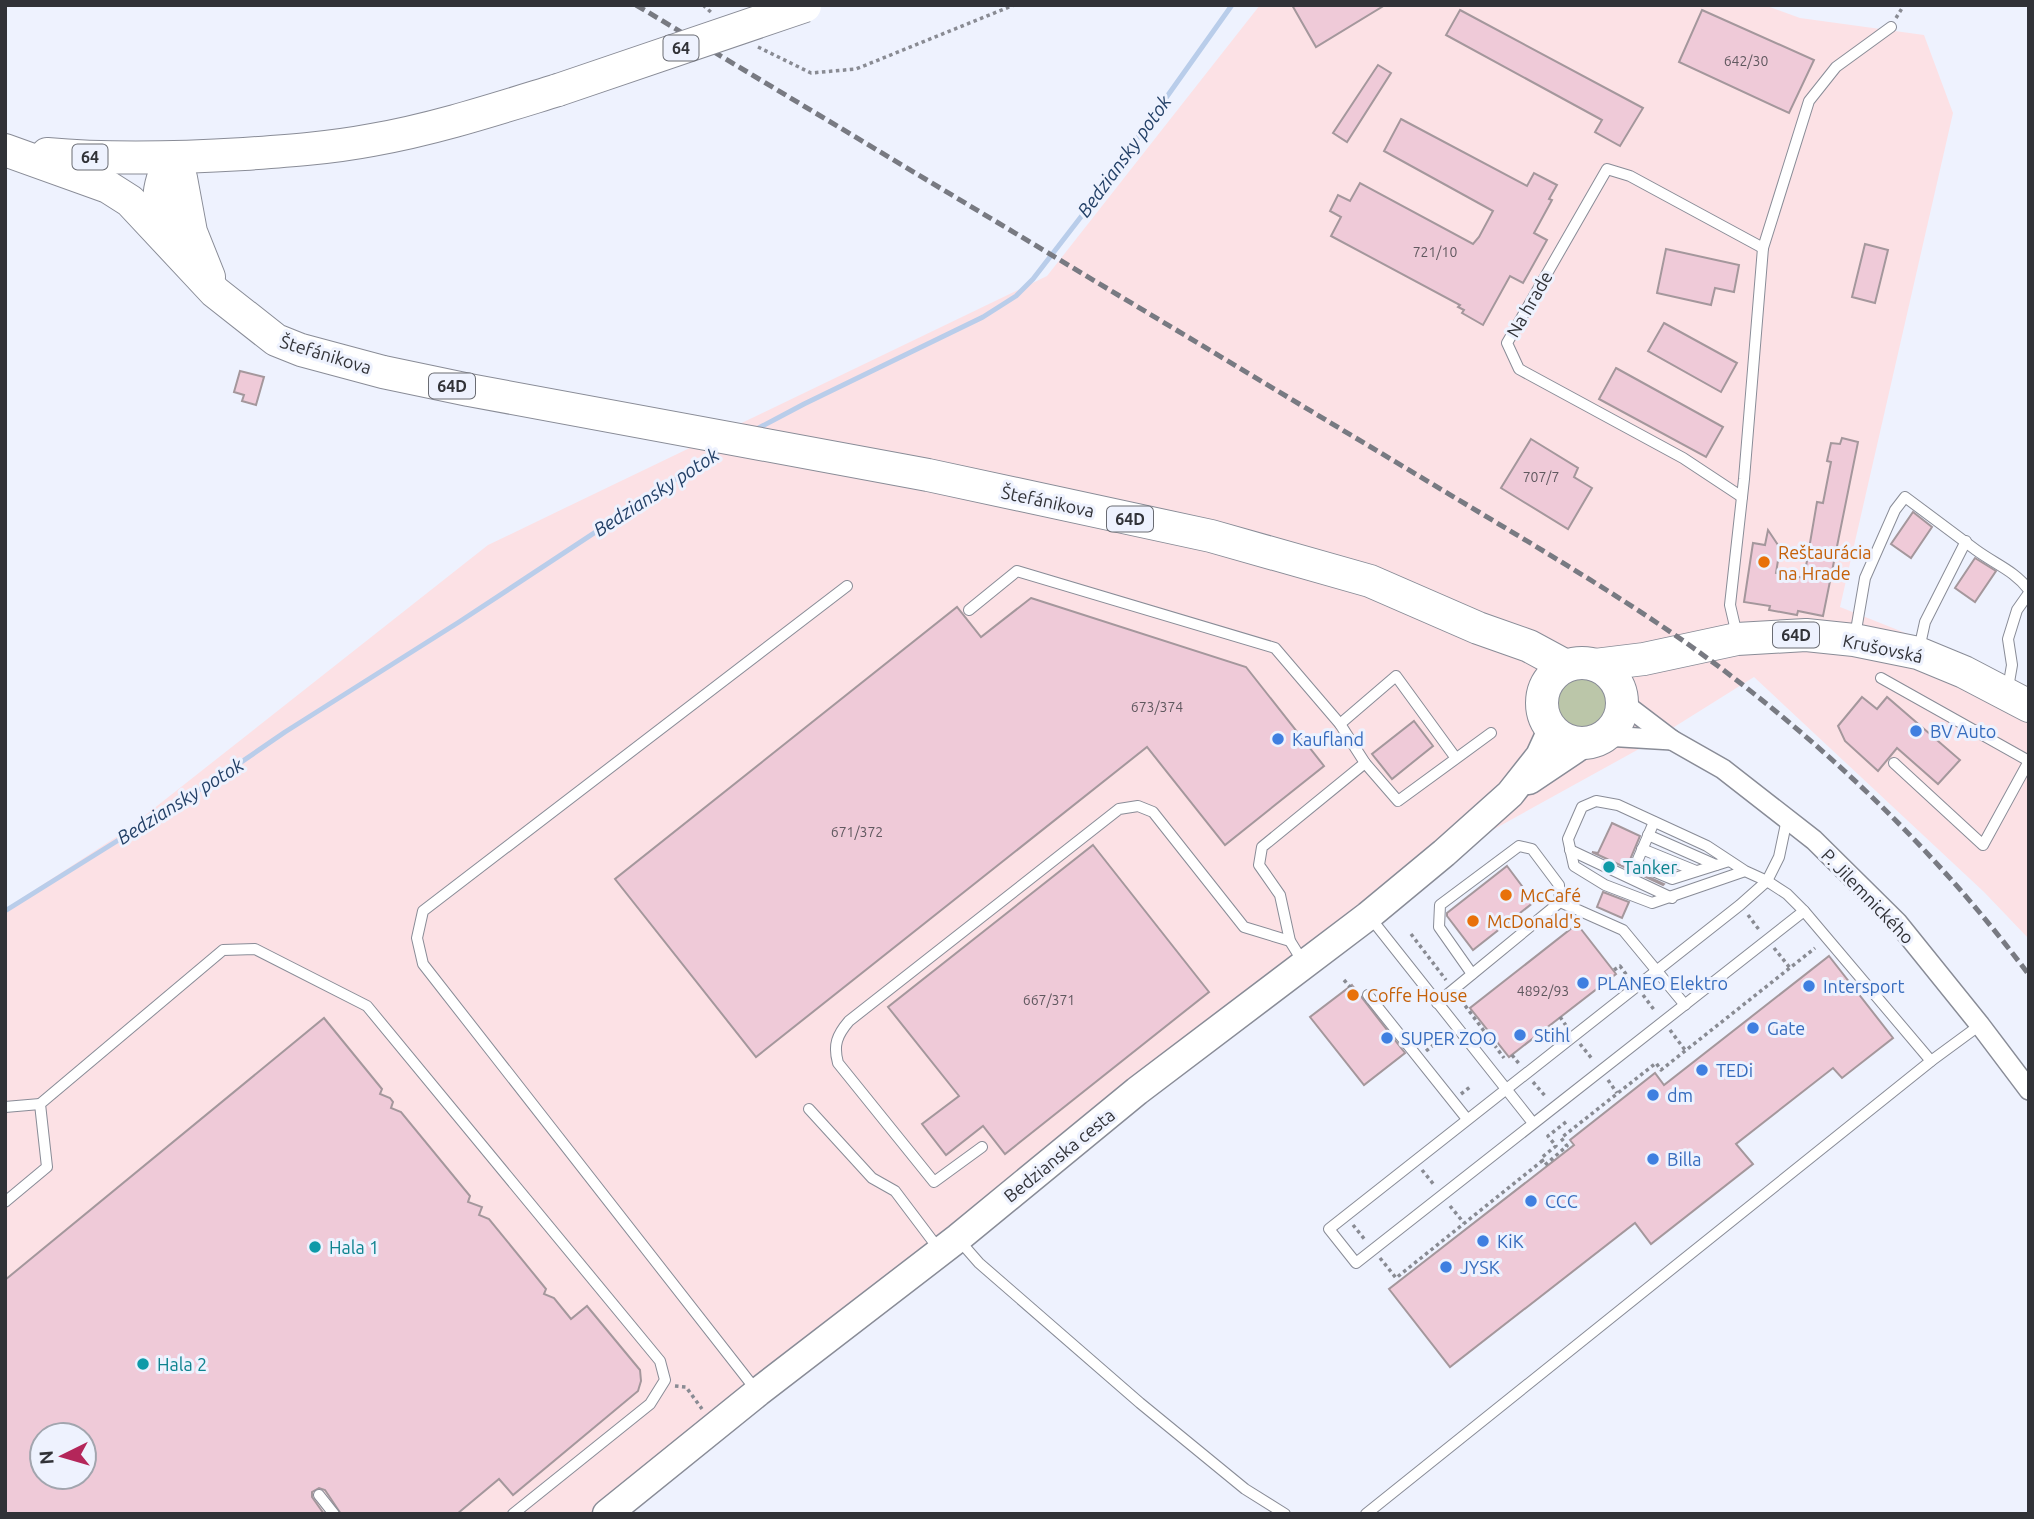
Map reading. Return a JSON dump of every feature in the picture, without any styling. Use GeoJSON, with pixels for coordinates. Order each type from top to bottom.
{"type":"FeatureCollection","features":[{"type":"Feature","properties":{"kind":"main road","name":"64"},"geometry":{"type":"LineString","coordinates":[[6,150],[87,157],[172,158],[284,151],[370,140],[465,119],[806,6]]}},
{"type":"Feature","properties":{"kind":"main road","name":"64D"},"geometry":{"type":"LineString","coordinates":[[6,150],[108,187],[183,241]]}},
{"type":"Feature","properties":{"kind":"main road","name":"64D"},"geometry":{"type":"LineString","coordinates":[[183,241],[194,193],[200,178],[215,156]]}},
{"type":"Feature","properties":{"kind":"main road","name":"64D"},"geometry":{"type":"LineString","coordinates":[[172,158],[162,176],[160,218],[183,241]]}},
{"type":"Feature","properties":{"kind":"main road","name":"Štefánikova"},"geometry":{"type":"LineString","coordinates":[[183,241],[215,292],[276,340],[332,359],[468,390],[928,475],[1211,536],[1370,581],[1478,628]]}},
{"type":"Feature","properties":{"kind":"main road","name":"64D"},"geometry":{"type":"LineString","coordinates":[[1478,628],[1580,666],[1606,671],[1620,694]]}},
{"type":"Feature","properties":{"kind":"main road","name":"64D"},"geometry":{"type":"LineString","coordinates":[[1478,628],[1518,662],[1544,690]]}},
{"type":"Feature","properties":{"kind":"main road","name":"Krušovská"},"geometry":{"type":"LineString","coordinates":[[1580,666],[1644,659],[1737,639],[1806,635],[1854,640],[1918,653],[1964,672],[2023,703]]}},
{"type":"Feature","properties":{"kind":"main road"},"geometry":{"type":"LineString","coordinates":[[1580,666],[1551,678],[1544,690],[1543,711],[1552,730],[1564,739],[1595,740],[1617,724],[1620,694],[1644,659]]}},
{"type":"Feature","properties":{"kind":"street","name":"P. Jilemnického"},"geometry":{"type":"LineString","coordinates":[[1620,694],[1672,740],[1723,769],[1814,840],[1897,922],[1980,1024],[2029,1090]]}},
{"type":"Feature","properties":{"kind":"street","name":"Bedzianska cesta"},"geometry":{"type":"LineString","coordinates":[[1510,794],[1540,756],[1552,730]]}},
{"type":"Feature","properties":{"kind":"street","name":"Bedzianska cesta"},"geometry":{"type":"LineString","coordinates":[[607,1514],[758,1392],[949,1245],[1138,1091],[1368,916],[1510,794],[1595,740]]}},
{"type":"Feature","properties":{"kind":"street","name":"P. Jilemnického"},"geometry":{"type":"LineString","coordinates":[[1595,740],[1672,740]]}},
{"type":"Feature","properties":{"kind":"lane"},"geometry":{"type":"LineString","coordinates":[[1737,639],[1730,605],[1763,248],[1809,101],[1836,67],[1891,27]]}},
{"type":"Feature","properties":{"kind":"lane","name":"Na hrade"},"geometry":{"type":"LineString","coordinates":[[1742,497],[1683,458],[1519,369],[1507,343],[1607,169],[1630,176],[1763,248]]}},
{"type":"Feature","properties":{"kind":"lane"},"geometry":{"type":"LineString","coordinates":[[1854,640],[1865,578],[1895,510],[1905,497],[2020,579],[2029,592],[2017,610],[2008,639],[2023,703]]}},
{"type":"Feature","properties":{"kind":"lane"},"geometry":{"type":"LineString","coordinates":[[1918,653],[1925,622],[1966,541]]}},
{"type":"Feature","properties":{"kind":"lane"},"geometry":{"type":"LineString","coordinates":[[969,610],[1017,571],[1275,648],[1340,724],[1365,763],[1398,801],[1491,733]]}},
{"type":"Feature","properties":{"kind":"lane"},"geometry":{"type":"LineString","coordinates":[[758,1392],[423,964],[417,939],[423,911],[847,586]]}},
{"type":"Feature","properties":{"kind":"lane"},"geometry":{"type":"LineString","coordinates":[[1340,724],[1396,677],[1455,757]]}},
{"type":"Feature","properties":{"kind":"lane"},"geometry":{"type":"LineString","coordinates":[[1881,678],[2029,761],[1983,845],[1894,763]]}},
{"type":"Feature","properties":{"kind":"lane"},"geometry":{"type":"LineString","coordinates":[[1306,965],[1290,942],[1280,895],[1259,865],[1262,847],[1365,763]]}},
{"type":"Feature","properties":{"kind":"lane"},"geometry":{"type":"LineString","coordinates":[[1745,871],[1652,903],[1605,885],[1574,866],[1568,839],[1582,807],[1596,801],[1618,805],[1707,846],[1745,871],[1767,881],[1787,894],[1804,911],[1931,1061]]}},
{"type":"Feature","properties":{"kind":"lane"},"geometry":{"type":"LineString","coordinates":[[982,1147],[934,1182],[838,1063],[835,1051],[838,1034],[849,1021],[1119,810],[1138,806],[1153,812],[1244,928],[1290,942]]}},
{"type":"Feature","properties":{"kind":"lane"},"geometry":{"type":"LineString","coordinates":[[1787,819],[1779,857],[1767,881],[1329,1229],[1356,1263],[1804,911]]}},
{"type":"Feature","properties":{"kind":"lane"},"geometry":{"type":"LineString","coordinates":[[1654,822],[1636,864],[1672,879],[1729,861]]}},
{"type":"Feature","properties":{"kind":"lane"},"geometry":{"type":"LineString","coordinates":[[1648,835],[1716,865]]}},
{"type":"Feature","properties":{"kind":"lane"},"geometry":{"type":"LineString","coordinates":[[1472,974],[1439,927],[1440,905],[1519,846],[1532,849],[1539,858],[1559,886],[1560,902]]}},
{"type":"Feature","properties":{"kind":"lane"},"geometry":{"type":"LineString","coordinates":[[1642,849],[1696,871]]}},
{"type":"Feature","properties":{"kind":"lane"},"geometry":{"type":"LineString","coordinates":[[1570,850],[1672,898]]}},
{"type":"Feature","properties":{"kind":"lane"},"geometry":{"type":"LineString","coordinates":[[1437,1003],[1560,902]]}},
{"type":"Feature","properties":{"kind":"lane"},"geometry":{"type":"LineString","coordinates":[[1560,902],[1623,930],[1685,1005]]}},
{"type":"Feature","properties":{"kind":"lane"},"geometry":{"type":"LineString","coordinates":[[1368,916],[1533,1124]]}},
{"type":"Feature","properties":{"kind":"lane"},"geometry":{"type":"LineString","coordinates":[[5,1107],[40,1104],[223,950],[255,948],[367,1006],[660,1361],[665,1380],[649,1404],[513,1514]]}},
{"type":"Feature","properties":{"kind":"lane"},"geometry":{"type":"LineString","coordinates":[[1368,995],[1467,1119]]}},
{"type":"Feature","properties":{"kind":"lane"},"geometry":{"type":"LineString","coordinates":[[1366,1514],[1980,1024]]}},
{"type":"Feature","properties":{"kind":"lane"},"geometry":{"type":"LineString","coordinates":[[5,1202],[47,1167],[40,1104]]}},
{"type":"Feature","properties":{"kind":"lane"},"geometry":{"type":"LineString","coordinates":[[809,1109],[872,1178],[895,1191],[949,1245],[979,1262],[1140,1403],[1245,1489],[1285,1514]]}},
{"type":"Feature","properties":{"kind":"lane"},"geometry":{"type":"LineString","coordinates":[[319,1495],[334,1514]]}},
{"type":"Feature","properties":{"kind":"path"},"geometry":{"type":"LineString","coordinates":[[703,5],[714,15]]}},
{"type":"Feature","properties":{"kind":"path"},"geometry":{"type":"LineString","coordinates":[[751,44],[811,73],[856,69],[1014,5]]}},
{"type":"Feature","properties":{"kind":"path"},"geometry":{"type":"LineString","coordinates":[[1740,905],[1763,934]]}},
{"type":"Feature","properties":{"kind":"path"},"geometry":{"type":"LineString","coordinates":[[1773,947],[1790,968]]}},
{"type":"Feature","properties":{"kind":"path"},"geometry":{"type":"LineString","coordinates":[[1542,1161],[1545,1165],[1567,1146],[1561,1138],[1656,1063],[1661,1070],[1815,948]]}},
{"type":"Feature","properties":{"kind":"path"},"geometry":{"type":"LineString","coordinates":[[1614,970],[1620,966],[1631,980]]}},
{"type":"Feature","properties":{"kind":"path"},"geometry":{"type":"LineString","coordinates":[[1344,980],[1351,988]]}},
{"type":"Feature","properties":{"kind":"path"},"geometry":{"type":"LineString","coordinates":[[1641,993],[1659,1016]]}},
{"type":"Feature","properties":{"kind":"path"},"geometry":{"type":"LineString","coordinates":[[1560,1017],[1618,1093]]}},
{"type":"Feature","properties":{"kind":"path"},"geometry":{"type":"LineString","coordinates":[[1668,1028],[1685,1050]]}},
{"type":"Feature","properties":{"kind":"path"},"geometry":{"type":"LineString","coordinates":[[1512,1055],[1572,1129]]}},
{"type":"Feature","properties":{"kind":"path"},"geometry":{"type":"LineString","coordinates":[[1396,1278],[1542,1161],[1541,1158],[1556,1146],[1548,1136],[1566,1122]]}},
{"type":"Feature","properties":{"kind":"path"},"geometry":{"type":"LineString","coordinates":[[663,1384],[686,1387],[706,1415]]}},
{"type":"Feature","properties":{"kind":"shaded area"},"geometry":{"type":"Polygon","coordinates":[[[1260,5],[1764,5],[1800,18],[1924,35],[1953,113],[1840,607],[1981,663],[2029,687],[2029,939],[1984,892],[1754,677],[1639,749],[1362,902],[944,1251],[596,1514],[5,1514],[5,909],[124,832],[488,545],[1047,276],[1260,5]]]}},
{"type":"Feature","properties":{"kind":"green space"},"geometry":{"type":"Polygon","coordinates":[[[1584,678],[1594,680],[1602,686],[1608,694],[1608,714],[1602,722],[1594,728],[1584,730],[1574,728],[1566,722],[1560,714],[1558,704],[1560,694],[1566,686],[1574,680],[1584,678]]]}},
{"type":"Feature","properties":{"kind":"building"},"geometry":{"type":"Polygon","coordinates":[[[1292,5],[1385,5],[1316,47],[1292,5]]]}},
{"type":"Feature","properties":{"kind":"building"},"geometry":{"type":"Polygon","coordinates":[[[1460,10],[1643,108],[1620,146],[1595,132],[1602,120],[1446,35],[1460,10]]]}},
{"type":"Feature","properties":{"kind":"building"},"geometry":{"type":"Polygon","coordinates":[[[1702,10],[1814,60],[1789,113],[1679,62],[1702,10]]]}},
{"type":"Feature","properties":{"kind":"building"},"geometry":{"type":"Polygon","coordinates":[[[1378,65],[1391,73],[1347,142],[1333,133],[1378,65]]]}},
{"type":"Feature","properties":{"kind":"building"},"geometry":{"type":"Polygon","coordinates":[[[1401,119],[1527,186],[1534,173],[1557,185],[1534,233],[1547,240],[1523,283],[1510,276],[1483,325],[1462,313],[1464,310],[1458,307],[1460,305],[1331,236],[1341,217],[1330,211],[1338,195],[1350,201],[1360,183],[1473,244],[1479,237],[1493,211],[1384,151],[1401,119]]]}},
{"type":"Feature","properties":{"kind":"building"},"geometry":{"type":"Polygon","coordinates":[[[1865,244],[1888,250],[1875,303],[1852,297],[1865,244]]]}},
{"type":"Feature","properties":{"kind":"building"},"geometry":{"type":"Polygon","coordinates":[[[1666,249],[1739,265],[1734,292],[1715,288],[1711,305],[1657,293],[1666,249]]]}},
{"type":"Feature","properties":{"kind":"building"},"geometry":{"type":"Polygon","coordinates":[[[1664,323],[1737,363],[1721,392],[1648,351],[1664,323]]]}},
{"type":"Feature","properties":{"kind":"building"},"geometry":{"type":"Polygon","coordinates":[[[1616,368],[1723,427],[1706,457],[1599,399],[1616,368]]]}},
{"type":"Feature","properties":{"kind":"building"},"geometry":{"type":"Polygon","coordinates":[[[240,371],[264,377],[256,405],[242,401],[244,395],[234,392],[240,371]]]}},
{"type":"Feature","properties":{"kind":"building"},"geometry":{"type":"Polygon","coordinates":[[[1842,438],[1858,442],[1823,616],[1798,611],[1797,615],[1769,610],[1770,606],[1744,602],[1753,543],[1765,545],[1768,530],[1780,548],[1776,573],[1804,578],[1817,502],[1823,503],[1831,462],[1827,461],[1831,443],[1840,444],[1842,438]]]}},
{"type":"Feature","properties":{"kind":"building"},"geometry":{"type":"Polygon","coordinates":[[[1531,439],[1578,468],[1574,477],[1592,488],[1568,529],[1501,488],[1531,439]]]}},
{"type":"Feature","properties":{"kind":"building"},"geometry":{"type":"Polygon","coordinates":[[[1913,512],[1932,527],[1911,558],[1891,544],[1913,512]]]}},
{"type":"Feature","properties":{"kind":"building"},"geometry":{"type":"Polygon","coordinates":[[[1975,558],[1996,571],[1975,602],[1955,588],[1975,558]]]}},
{"type":"Feature","properties":{"kind":"building"},"geometry":{"type":"Polygon","coordinates":[[[1031,598],[1246,667],[1324,766],[1225,845],[1147,747],[756,1057],[615,879],[957,607],[981,637],[1031,598]]]}},
{"type":"Feature","properties":{"kind":"building"},"geometry":{"type":"Polygon","coordinates":[[[1862,697],[1877,709],[1887,697],[1960,760],[1938,784],[1897,748],[1878,771],[1845,741],[1838,726],[1862,697]]]}},
{"type":"Feature","properties":{"kind":"building"},"geometry":{"type":"Polygon","coordinates":[[[1414,721],[1433,746],[1392,779],[1372,754],[1414,721]]]}},
{"type":"Feature","properties":{"kind":"building","name":"Tanker"},"geometry":{"type":"Polygon","coordinates":[[[1612,823],[1640,836],[1629,862],[1631,869],[1663,885],[1592,852],[1598,853],[1612,823]]]}},
{"type":"Feature","properties":{"kind":"building"},"geometry":{"type":"Polygon","coordinates":[[[1093,845],[1209,992],[1005,1154],[983,1126],[946,1155],[922,1124],[959,1096],[888,1007],[1093,845]]]}},
{"type":"Feature","properties":{"kind":"building"},"geometry":{"type":"Polygon","coordinates":[[[1507,866],[1534,902],[1473,950],[1447,913],[1507,866]]]}},
{"type":"Feature","properties":{"kind":"building"},"geometry":{"type":"Polygon","coordinates":[[[1603,892],[1629,902],[1622,918],[1597,907],[1603,892]]]}},
{"type":"Feature","properties":{"kind":"building"},"geometry":{"type":"Polygon","coordinates":[[[1577,924],[1616,974],[1509,1057],[1470,1008],[1577,924]]]}},
{"type":"Feature","properties":{"kind":"building"},"geometry":{"type":"Polygon","coordinates":[[[1829,956],[1893,1038],[1842,1078],[1833,1068],[1736,1144],[1753,1164],[1651,1244],[1635,1223],[1450,1367],[1389,1289],[1574,1145],[1570,1140],[1655,1073],[1664,1085],[1829,956]]]}},
{"type":"Feature","properties":{"kind":"building"},"geometry":{"type":"Polygon","coordinates":[[[1352,985],[1405,1053],[1364,1085],[1310,1017],[1352,985]]]}},
{"type":"Feature","properties":{"kind":"building","name":"Hala 1"},"geometry":{"type":"Polygon","coordinates":[[[324,1018],[382,1089],[380,1094],[393,1102],[391,1108],[401,1112],[470,1196],[468,1202],[482,1207],[479,1215],[489,1219],[546,1289],[544,1294],[554,1298],[571,1319],[587,1306],[640,1370],[638,1391],[513,1495],[499,1479],[457,1514],[341,1514],[325,1490],[319,1488],[312,1492],[312,1497],[324,1514],[5,1514],[5,1280],[324,1018]]]}},
{"type":"Feature","properties":{"kind":"waterway","name":"Bedziansky potok"},"geometry":{"type":"LineString","coordinates":[[753,431],[983,317],[1016,296],[1033,279],[1087,209],[1232,5]]}},
{"type":"Feature","properties":{"kind":"waterway","name":"Bedziansky potok"},"geometry":{"type":"LineString","coordinates":[[5,911],[221,776],[720,450]]}},
{"type":"Feature","properties":{"kind":"railway"},"geometry":{"type":"LineString","coordinates":[[636,5],[1532,544],[1672,633],[1785,719],[1873,798],[1955,884],[2029,975]]}},
{"type":"Feature","properties":{"kind":"place","name":"Reštaurácia na Hrade"},"geometry":{"type":"Point","coordinates":[1764,562]}},
{"type":"Feature","properties":{"kind":"place","name":"BV Auto"},"geometry":{"type":"Point","coordinates":[1916,731]}},
{"type":"Feature","properties":{"kind":"place","name":"Kaufland"},"geometry":{"type":"Point","coordinates":[1278,739]}},
{"type":"Feature","properties":{"kind":"place","name":"Tanker"},"geometry":{"type":"Point","coordinates":[1609,867]}},
{"type":"Feature","properties":{"kind":"place","name":"McCafé"},"geometry":{"type":"Point","coordinates":[1506,895]}},
{"type":"Feature","properties":{"kind":"place","name":"McDonald's"},"geometry":{"type":"Point","coordinates":[1473,921]}},
{"type":"Feature","properties":{"kind":"place","name":"PLANEO Elektro"},"geometry":{"type":"Point","coordinates":[1583,983]}},
{"type":"Feature","properties":{"kind":"place","name":"Intersport"},"geometry":{"type":"Point","coordinates":[1809,986]}},
{"type":"Feature","properties":{"kind":"place","name":"Coffe House"},"geometry":{"type":"Point","coordinates":[1353,995]}},
{"type":"Feature","properties":{"kind":"place","name":"Gate"},"geometry":{"type":"Point","coordinates":[1753,1028]}},
{"type":"Feature","properties":{"kind":"place","name":"Stihl"},"geometry":{"type":"Point","coordinates":[1520,1035]}},
{"type":"Feature","properties":{"kind":"place","name":"SUPER ZOO"},"geometry":{"type":"Point","coordinates":[1387,1038]}},
{"type":"Feature","properties":{"kind":"place","name":"TEDi"},"geometry":{"type":"Point","coordinates":[1702,1070]}},
{"type":"Feature","properties":{"kind":"place","name":"dm"},"geometry":{"type":"Point","coordinates":[1653,1095]}},
{"type":"Feature","properties":{"kind":"place","name":"Billa"},"geometry":{"type":"Point","coordinates":[1653,1159]}},
{"type":"Feature","properties":{"kind":"place","name":"CCC"},"geometry":{"type":"Point","coordinates":[1531,1201]}},
{"type":"Feature","properties":{"kind":"place","name":"KiK"},"geometry":{"type":"Point","coordinates":[1483,1241]}},
{"type":"Feature","properties":{"kind":"place","name":"Hala 1"},"geometry":{"type":"Point","coordinates":[315,1247]}},
{"type":"Feature","properties":{"kind":"place","name":"JYSK"},"geometry":{"type":"Point","coordinates":[1446,1267]}},
{"type":"Feature","properties":{"kind":"place","name":"Hala 2"},"geometry":{"type":"Point","coordinates":[143,1364]}}]}
